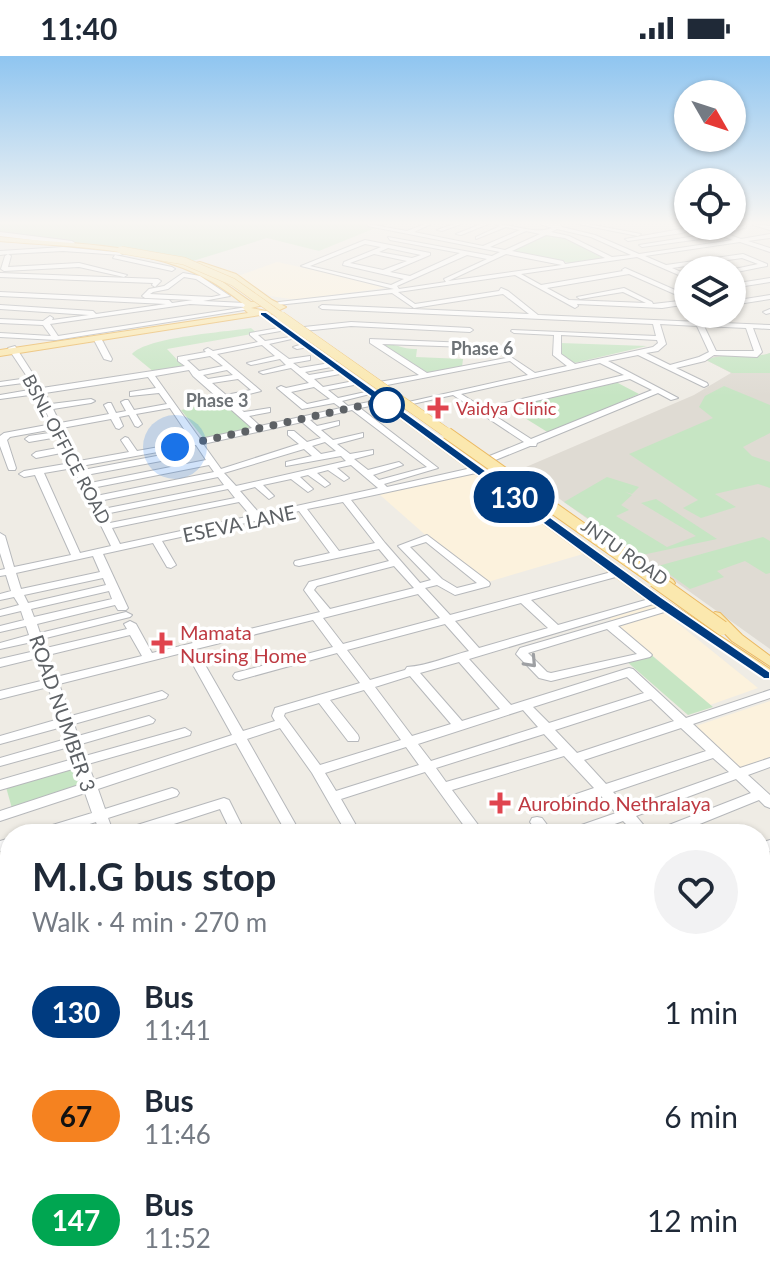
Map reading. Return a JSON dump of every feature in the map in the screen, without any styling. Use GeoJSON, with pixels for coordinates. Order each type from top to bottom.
{"type":"FeatureCollection","features":[{"type":"Feature","properties":{"kind":"main road","name":"JNTU ROAD"},"geometry":{"type":"LineString","coordinates":[[213,281],[284,329],[661,604],[719,643],[736,644],[770,662]]}},
{"type":"Feature","properties":{"kind":"main road"},"geometry":{"type":"LineString","coordinates":[[220,281],[736,644]]}},
{"type":"Feature","properties":{"kind":"main road"},"geometry":{"type":"LineString","coordinates":[[240,281],[281,309]]}},
{"type":"Feature","properties":{"kind":"main road"},"geometry":{"type":"LineString","coordinates":[[245,304],[247,287]]}},
{"type":"Feature","properties":{"kind":"main road"},"geometry":{"type":"LineString","coordinates":[[0,351],[269,302]]}},
{"type":"Feature","properties":{"kind":"main road"},"geometry":{"type":"LineString","coordinates":[[12,349],[154,334],[245,304],[281,309]]}},
{"type":"Feature","properties":{"kind":"main road","name":"JNTU ROAD"},"geometry":{"type":"LineString","coordinates":[[281,309],[302,343],[346,358],[711,612],[736,644],[770,675]]}},
{"type":"Feature","properties":{"kind":"main road"},"geometry":{"type":"LineString","coordinates":[[334,365],[346,358]]}},
{"type":"Feature","properties":{"kind":"street"},"geometry":{"type":"LineString","coordinates":[[0,305],[27,281]]}},
{"type":"Feature","properties":{"kind":"street"},"geometry":{"type":"LineString","coordinates":[[117,281],[155,285],[158,282],[135,281]]}},
{"type":"Feature","properties":{"kind":"street"},"geometry":{"type":"LineString","coordinates":[[173,281],[166,288],[151,290],[145,295],[245,304]]}},
{"type":"Feature","properties":{"kind":"street"},"geometry":{"type":"LineString","coordinates":[[206,281],[245,304]]}},
{"type":"Feature","properties":{"kind":"street"},"geometry":{"type":"LineString","coordinates":[[363,281],[396,290],[415,309]]}},
{"type":"Feature","properties":{"kind":"street"},"geometry":{"type":"LineString","coordinates":[[396,290],[406,281]]}},
{"type":"Feature","properties":{"kind":"street"},"geometry":{"type":"LineString","coordinates":[[441,284],[446,281]]}},
{"type":"Feature","properties":{"kind":"street"},"geometry":{"type":"LineString","coordinates":[[281,309],[459,281]]}},
{"type":"Feature","properties":{"kind":"street"},"geometry":{"type":"LineString","coordinates":[[306,307],[396,290],[471,281]]}},
{"type":"Feature","properties":{"kind":"street"},"geometry":{"type":"LineString","coordinates":[[487,281],[506,292],[536,316]]}},
{"type":"Feature","properties":{"kind":"street"},"geometry":{"type":"LineString","coordinates":[[530,281],[567,300],[577,308],[579,318]]}},
{"type":"Feature","properties":{"kind":"street"},"geometry":{"type":"LineString","coordinates":[[541,287],[573,281]]}},
{"type":"Feature","properties":{"kind":"street"},"geometry":{"type":"LineString","coordinates":[[608,281],[657,306]]}},
{"type":"Feature","properties":{"kind":"street"},"geometry":{"type":"LineString","coordinates":[[651,281],[674,292]]}},
{"type":"Feature","properties":{"kind":"street"},"geometry":{"type":"LineString","coordinates":[[746,284],[761,281]]}},
{"type":"Feature","properties":{"kind":"street"},"geometry":{"type":"LineString","coordinates":[[746,284],[770,296]]}},
{"type":"Feature","properties":{"kind":"street"},"geometry":{"type":"LineString","coordinates":[[567,300],[624,290]]}},
{"type":"Feature","properties":{"kind":"street"},"geometry":{"type":"LineString","coordinates":[[281,309],[415,309],[506,292]]}},
{"type":"Feature","properties":{"kind":"street"},"geometry":{"type":"LineString","coordinates":[[0,294],[215,300],[245,304]]}},
{"type":"Feature","properties":{"kind":"street"},"geometry":{"type":"LineString","coordinates":[[12,294],[245,304]]}},
{"type":"Feature","properties":{"kind":"street"},"geometry":{"type":"LineString","coordinates":[[746,300],[770,296]]}},
{"type":"Feature","properties":{"kind":"street"},"geometry":{"type":"LineString","coordinates":[[0,321],[45,323],[123,314],[138,300]]}},
{"type":"Feature","properties":{"kind":"street"},"geometry":{"type":"LineString","coordinates":[[567,300],[657,306],[674,301]]}},
{"type":"Feature","properties":{"kind":"street"},"geometry":{"type":"LineString","coordinates":[[0,305],[59,311],[167,315],[185,312],[200,302]]}},
{"type":"Feature","properties":{"kind":"street"},"geometry":{"type":"LineString","coordinates":[[200,302],[216,315]]}},
{"type":"Feature","properties":{"kind":"street"},"geometry":{"type":"LineString","coordinates":[[0,335],[56,338],[185,312],[216,315],[245,304]]}},
{"type":"Feature","properties":{"kind":"street"},"geometry":{"type":"LineString","coordinates":[[321,304],[536,316]]}},
{"type":"Feature","properties":{"kind":"street"},"geometry":{"type":"LineString","coordinates":[[45,323],[59,311]]}},
{"type":"Feature","properties":{"kind":"street"},"geometry":{"type":"LineString","coordinates":[[472,314],[674,323]]}},
{"type":"Feature","properties":{"kind":"street"},"geometry":{"type":"LineString","coordinates":[[464,368],[472,314]]}},
{"type":"Feature","properties":{"kind":"street"},"geometry":{"type":"LineString","coordinates":[[511,359],[515,316]]}},
{"type":"Feature","properties":{"kind":"street"},"geometry":{"type":"LineString","coordinates":[[656,322],[674,322]]}},
{"type":"Feature","properties":{"kind":"street"},"geometry":{"type":"LineString","coordinates":[[408,403],[661,347],[656,322]]}},
{"type":"Feature","properties":{"kind":"street"},"geometry":{"type":"LineString","coordinates":[[45,323],[56,338]]}},
{"type":"Feature","properties":{"kind":"street"},"geometry":{"type":"LineString","coordinates":[[364,324],[366,336],[426,376]]}},
{"type":"Feature","properties":{"kind":"street"},"geometry":{"type":"LineString","coordinates":[[251,363],[281,357],[302,343],[364,324],[470,330]]}},
{"type":"Feature","properties":{"kind":"street"},"geometry":{"type":"LineString","coordinates":[[746,324],[770,326]]}},
{"type":"Feature","properties":{"kind":"street"},"geometry":{"type":"LineString","coordinates":[[746,326],[770,326]]}},
{"type":"Feature","properties":{"kind":"street"},"geometry":{"type":"LineString","coordinates":[[669,367],[713,353],[756,354],[749,326]]}},
{"type":"Feature","properties":{"kind":"street"},"geometry":{"type":"LineString","coordinates":[[702,328],[713,353]]}},
{"type":"Feature","properties":{"kind":"street"},"geometry":{"type":"LineString","coordinates":[[284,329],[252,334],[307,378],[434,468],[381,486],[304,419]]}},
{"type":"Feature","properties":{"kind":"street"},"geometry":{"type":"LineString","coordinates":[[514,331],[660,338]]}},
{"type":"Feature","properties":{"kind":"street"},"geometry":{"type":"LineString","coordinates":[[558,334],[557,355],[572,366]]}},
{"type":"Feature","properties":{"kind":"street"},"geometry":{"type":"LineString","coordinates":[[97,338],[108,359]]}},
{"type":"Feature","properties":{"kind":"street"},"geometry":{"type":"LineString","coordinates":[[222,340],[233,349],[334,365]]}},
{"type":"Feature","properties":{"kind":"street"},"geometry":{"type":"LineString","coordinates":[[373,341],[468,345]]}},
{"type":"Feature","properties":{"kind":"street"},"geometry":{"type":"LineString","coordinates":[[288,349],[281,357],[264,373],[251,363],[246,354],[281,357],[302,343]]}},
{"type":"Feature","properties":{"kind":"street","name":"BSNL OFFICE ROAD"},"geometry":{"type":"LineString","coordinates":[[12,349],[40,391],[109,526],[117,548]]}},
{"type":"Feature","properties":{"kind":"street"},"geometry":{"type":"LineString","coordinates":[[0,397],[150,374],[233,349]]}},
{"type":"Feature","properties":{"kind":"street"},"geometry":{"type":"LineString","coordinates":[[637,352],[704,385]]}},
{"type":"Feature","properties":{"kind":"street"},"geometry":{"type":"LineString","coordinates":[[215,356],[250,385],[221,395]]}},
{"type":"Feature","properties":{"kind":"street"},"geometry":{"type":"LineString","coordinates":[[382,384],[511,359],[533,375]]}},
{"type":"Feature","properties":{"kind":"street"},"geometry":{"type":"LineString","coordinates":[[600,360],[674,398]]}},
{"type":"Feature","properties":{"kind":"street"},"geometry":{"type":"LineString","coordinates":[[184,362],[228,367]]}},
{"type":"Feature","properties":{"kind":"street"},"geometry":{"type":"LineString","coordinates":[[184,362],[258,429]]}},
{"type":"Feature","properties":{"kind":"street"},"geometry":{"type":"LineString","coordinates":[[307,378],[334,365]]}},
{"type":"Feature","properties":{"kind":"street"},"geometry":{"type":"LineString","coordinates":[[150,374],[220,473],[259,519]]}},
{"type":"Feature","properties":{"kind":"street"},"geometry":{"type":"LineString","coordinates":[[207,382],[239,376]]}},
{"type":"Feature","properties":{"kind":"street"},"geometry":{"type":"LineString","coordinates":[[483,411],[632,376]]}},
{"type":"Feature","properties":{"kind":"street"},"geometry":{"type":"LineString","coordinates":[[128,378],[134,391],[162,390]]}},
{"type":"Feature","properties":{"kind":"street"},"geometry":{"type":"LineString","coordinates":[[0,384],[32,380]]}},
{"type":"Feature","properties":{"kind":"street"},"geometry":{"type":"LineString","coordinates":[[111,380],[117,390]]}},
{"type":"Feature","properties":{"kind":"street"},"geometry":{"type":"LineString","coordinates":[[356,382],[327,392],[307,407],[283,389],[327,392],[370,393]]}},
{"type":"Feature","properties":{"kind":"street"},"geometry":{"type":"LineString","coordinates":[[93,383],[101,394]]}},
{"type":"Feature","properties":{"kind":"street"},"geometry":{"type":"LineString","coordinates":[[60,388],[65,399]]}},
{"type":"Feature","properties":{"kind":"street"},"geometry":{"type":"LineString","coordinates":[[490,459],[659,390]]}},
{"type":"Feature","properties":{"kind":"street"},"geometry":{"type":"LineString","coordinates":[[455,393],[533,444]]}},
{"type":"Feature","properties":{"kind":"street"},"geometry":{"type":"LineString","coordinates":[[142,400],[157,421]]}},
{"type":"Feature","properties":{"kind":"street"},"geometry":{"type":"LineString","coordinates":[[29,439],[69,448],[97,460],[175,447],[203,446],[258,429],[382,401]]}},
{"type":"Feature","properties":{"kind":"street"},"geometry":{"type":"LineString","coordinates":[[125,402],[138,424]]}},
{"type":"Feature","properties":{"kind":"street"},"geometry":{"type":"LineString","coordinates":[[48,407],[90,404],[102,430]]}},
{"type":"Feature","properties":{"kind":"street"},"geometry":{"type":"LineString","coordinates":[[108,405],[119,426]]}},
{"type":"Feature","properties":{"kind":"street"},"geometry":{"type":"LineString","coordinates":[[77,422],[173,405]]}},
{"type":"Feature","properties":{"kind":"street"},"geometry":{"type":"LineString","coordinates":[[243,415],[267,410]]}},
{"type":"Feature","properties":{"kind":"street"},"geometry":{"type":"LineString","coordinates":[[24,474],[38,462],[69,448],[77,422]]}},
{"type":"Feature","properties":{"kind":"street"},"geometry":{"type":"LineString","coordinates":[[77,422],[83,435]]}},
{"type":"Feature","properties":{"kind":"street"},"geometry":{"type":"LineString","coordinates":[[315,429],[336,423]]}},
{"type":"Feature","properties":{"kind":"street"},"geometry":{"type":"LineString","coordinates":[[291,433],[319,457]]}},
{"type":"Feature","properties":{"kind":"street"},"geometry":{"type":"LineString","coordinates":[[165,434],[175,447]]}},
{"type":"Feature","properties":{"kind":"street"},"geometry":{"type":"LineString","coordinates":[[94,499],[220,473],[306,445],[360,435]]}},
{"type":"Feature","properties":{"kind":"street"},"geometry":{"type":"LineString","coordinates":[[148,436],[155,450]]}},
{"type":"Feature","properties":{"kind":"street"},"geometry":{"type":"LineString","coordinates":[[12,468],[3,437],[69,448]]}},
{"type":"Feature","properties":{"kind":"street"},"geometry":{"type":"LineString","coordinates":[[125,440],[134,453]]}},
{"type":"Feature","properties":{"kind":"street"},"geometry":{"type":"LineString","coordinates":[[42,444],[69,448],[203,446]]}},
{"type":"Feature","properties":{"kind":"street"},"geometry":{"type":"LineString","coordinates":[[111,444],[118,456]]}},
{"type":"Feature","properties":{"kind":"street"},"geometry":{"type":"LineString","coordinates":[[89,447],[97,460]]}},
{"type":"Feature","properties":{"kind":"street"},"geometry":{"type":"LineString","coordinates":[[38,462],[69,448]]}},
{"type":"Feature","properties":{"kind":"street"},"geometry":{"type":"LineString","coordinates":[[109,526],[257,484],[330,467],[346,458],[370,452]]}},
{"type":"Feature","properties":{"kind":"street"},"geometry":{"type":"LineString","coordinates":[[289,464],[319,457],[346,458]]}},
{"type":"Feature","properties":{"kind":"street"},"geometry":{"type":"LineString","coordinates":[[38,462],[77,557]]}},
{"type":"Feature","properties":{"kind":"street"},"geometry":{"type":"LineString","coordinates":[[87,486],[212,462]]}},
{"type":"Feature","properties":{"kind":"street"},"geometry":{"type":"LineString","coordinates":[[365,474],[399,465]]}},
{"type":"Feature","properties":{"kind":"street"},"geometry":{"type":"LineString","coordinates":[[330,467],[344,478]]}},
{"type":"Feature","properties":{"kind":"street","name":"ESEVA LANE"},"geometry":{"type":"LineString","coordinates":[[5,572],[303,510],[346,500],[381,486],[393,490],[476,470]]}},
{"type":"Feature","properties":{"kind":"street"},"geometry":{"type":"LineString","coordinates":[[310,472],[325,484]]}},
{"type":"Feature","properties":{"kind":"street"},"geometry":{"type":"LineString","coordinates":[[294,476],[308,489]]}},
{"type":"Feature","properties":{"kind":"street"},"geometry":{"type":"LineString","coordinates":[[257,484],[269,496]]}},
{"type":"Feature","properties":{"kind":"street"},"geometry":{"type":"LineString","coordinates":[[101,512],[236,491]]}},
{"type":"Feature","properties":{"kind":"street"},"geometry":{"type":"LineString","coordinates":[[346,500],[381,545],[476,652]]}},
{"type":"Feature","properties":{"kind":"street"},"geometry":{"type":"LineString","coordinates":[[303,510],[336,554]]}},
{"type":"Feature","properties":{"kind":"street"},"geometry":{"type":"LineString","coordinates":[[430,539],[485,584],[455,592],[438,581],[407,551],[403,546],[430,539]]}},
{"type":"Feature","properties":{"kind":"street"},"geometry":{"type":"LineString","coordinates":[[156,540],[171,565]]}},
{"type":"Feature","properties":{"kind":"street","name":"ROAD NUMBER 3"},"geometry":{"type":"LineString","coordinates":[[1,541],[5,572],[25,607],[103,824]]}},
{"type":"Feature","properties":{"kind":"street"},"geometry":{"type":"LineString","coordinates":[[299,563],[381,545]]}},
{"type":"Feature","properties":{"kind":"street"},"geometry":{"type":"LineString","coordinates":[[97,553],[111,587],[148,656]]}},
{"type":"Feature","properties":{"kind":"street"},"geometry":{"type":"LineString","coordinates":[[397,562],[313,584],[309,590],[341,648],[471,824]]}},
{"type":"Feature","properties":{"kind":"street"},"geometry":{"type":"LineString","coordinates":[[239,676],[619,573]]}},
{"type":"Feature","properties":{"kind":"street"},"geometry":{"type":"LineString","coordinates":[[0,597],[105,574]]}},
{"type":"Feature","properties":{"kind":"street"},"geometry":{"type":"LineString","coordinates":[[0,695],[419,589],[438,581]]}},
{"type":"Feature","properties":{"kind":"street"},"geometry":{"type":"LineString","coordinates":[[0,613],[111,587]]}},
{"type":"Feature","properties":{"kind":"street"},"geometry":{"type":"LineString","coordinates":[[523,599],[556,629]]}},
{"type":"Feature","properties":{"kind":"street"},"geometry":{"type":"LineString","coordinates":[[0,629],[118,601]]}},
{"type":"Feature","properties":{"kind":"street"},"geometry":{"type":"LineString","coordinates":[[608,624],[646,655],[551,677],[543,675],[522,654],[524,650],[661,604]]}},
{"type":"Feature","properties":{"kind":"street"},"geometry":{"type":"LineString","coordinates":[[348,824],[317,771],[282,723],[279,711],[367,682],[556,629],[661,604]]}},
{"type":"Feature","properties":{"kind":"street"},"geometry":{"type":"LineString","coordinates":[[0,646],[126,615]]}},
{"type":"Feature","properties":{"kind":"street"},"geometry":{"type":"LineString","coordinates":[[0,663],[133,631]]}},
{"type":"Feature","properties":{"kind":"street"},"geometry":{"type":"LineString","coordinates":[[189,647],[288,824]]}},
{"type":"Feature","properties":{"kind":"street"},"geometry":{"type":"LineString","coordinates":[[460,656],[507,709]]}},
{"type":"Feature","properties":{"kind":"street"},"geometry":{"type":"LineString","coordinates":[[411,670],[458,724]]}},
{"type":"Feature","properties":{"kind":"street"},"geometry":{"type":"LineString","coordinates":[[317,771],[625,672],[654,694],[766,799],[691,824]]}},
{"type":"Feature","properties":{"kind":"street"},"geometry":{"type":"LineString","coordinates":[[333,797],[654,694]]}},
{"type":"Feature","properties":{"kind":"street"},"geometry":{"type":"LineString","coordinates":[[445,787],[684,722],[770,694]]}},
{"type":"Feature","properties":{"kind":"street"},"geometry":{"type":"LineString","coordinates":[[0,740],[162,695]]}},
{"type":"Feature","properties":{"kind":"street"},"geometry":{"type":"LineString","coordinates":[[322,698],[353,738]]}},
{"type":"Feature","properties":{"kind":"street"},"geometry":{"type":"LineString","coordinates":[[524,704],[635,824]]}},
{"type":"Feature","properties":{"kind":"street"},"geometry":{"type":"LineString","coordinates":[[0,762],[149,720]]}},
{"type":"Feature","properties":{"kind":"street"},"geometry":{"type":"LineString","coordinates":[[0,816],[282,723]]}},
{"type":"Feature","properties":{"kind":"street"},"geometry":{"type":"LineString","coordinates":[[0,785],[185,732]]}},
{"type":"Feature","properties":{"kind":"street"},"geometry":{"type":"LineString","coordinates":[[555,806],[717,752]]}},
{"type":"Feature","properties":{"kind":"street"},"geometry":{"type":"LineString","coordinates":[[599,824],[770,762]]}},
{"type":"Feature","properties":{"kind":"street"},"geometry":{"type":"LineString","coordinates":[[74,824],[172,793]]}},
{"type":"Feature","properties":{"kind":"street"},"geometry":{"type":"LineString","coordinates":[[158,824],[224,803],[230,824]]}},
{"type":"Feature","properties":{"kind":"shaded area"},"geometry":{"type":"Polygon","coordinates":[[[247,281],[366,281],[391,287],[297,300],[270,296],[247,281]]]}},
{"type":"Feature","properties":{"kind":"shaded area"},"geometry":{"type":"Polygon","coordinates":[[[770,353],[770,649],[519,470],[694,395],[731,373],[706,360],[718,355],[758,357],[770,353]]]}},
{"type":"Feature","properties":{"kind":"shaded area"},"geometry":{"type":"Polygon","coordinates":[[[472,469],[583,554],[481,584],[379,494],[472,469]]]}},
{"type":"Feature","properties":{"kind":"shaded area"},"geometry":{"type":"Polygon","coordinates":[[[654,604],[758,688],[710,705],[609,618],[654,604]]]}},
{"type":"Feature","properties":{"kind":"shaded area"},"geometry":{"type":"Polygon","coordinates":[[[770,701],[770,758],[740,768],[696,726],[770,701]]]}},
{"type":"Feature","properties":{"kind":"green space"},"geometry":{"type":"Polygon","coordinates":[[[251,328],[257,333],[167,349],[184,367],[154,372],[132,354],[140,348],[170,339],[251,328]]]}},
{"type":"Feature","properties":{"kind":"green space"},"geometry":{"type":"Polygon","coordinates":[[[380,343],[417,349],[416,357],[463,359],[462,367],[430,374],[380,343]]]}},
{"type":"Feature","properties":{"kind":"green space"},"geometry":{"type":"Polygon","coordinates":[[[560,343],[647,346],[570,364],[560,356],[560,343]]]}},
{"type":"Feature","properties":{"kind":"green space"},"geometry":{"type":"Polygon","coordinates":[[[770,353],[770,373],[732,373],[706,360],[722,356],[770,353]]]}},
{"type":"Feature","properties":{"kind":"green space"},"geometry":{"type":"Polygon","coordinates":[[[616,382],[639,394],[549,433],[520,415],[537,410],[528,403],[616,382]]]}},
{"type":"Feature","properties":{"kind":"green space"},"geometry":{"type":"Polygon","coordinates":[[[724,386],[770,405],[770,433],[743,447],[752,456],[770,462],[770,488],[758,484],[715,494],[736,507],[701,518],[683,508],[698,500],[629,454],[713,418],[699,407],[705,396],[724,386]]]}},
{"type":"Feature","properties":{"kind":"green space"},"geometry":{"type":"Polygon","coordinates":[[[223,401],[251,427],[204,439],[181,410],[223,401]]]}},
{"type":"Feature","properties":{"kind":"green space"},"geometry":{"type":"Polygon","coordinates":[[[607,477],[639,487],[632,494],[625,492],[632,495],[621,505],[629,510],[616,516],[667,547],[696,536],[641,503],[656,499],[717,539],[642,555],[564,502],[607,477]]]}},
{"type":"Feature","properties":{"kind":"green space"},"geometry":{"type":"Polygon","coordinates":[[[763,537],[770,541],[770,573],[766,574],[745,561],[717,571],[724,577],[690,589],[658,566],[763,537]]]}},
{"type":"Feature","properties":{"kind":"green space"},"geometry":{"type":"Polygon","coordinates":[[[649,653],[713,707],[688,715],[625,660],[649,653]]]}},
{"type":"Feature","properties":{"kind":"green space"},"geometry":{"type":"Polygon","coordinates":[[[75,766],[85,789],[13,812],[6,787],[75,766]]]}},
{"type":"Feature","properties":{"kind":"bus line","name":"130"},"geometry":{"type":"LineString","coordinates":[[263,314],[656,600],[770,675]]}},
{"type":"Feature","properties":{"kind":"place","name":"Vaidya Clinic"},"geometry":{"type":"Point","coordinates":[438,408]}},
{"type":"Feature","properties":{"kind":"place","name":"Mamata Nursing Home"},"geometry":{"type":"Point","coordinates":[162,643]}},
{"type":"Feature","properties":{"kind":"place","name":"Aurobindo Nethralaya"},"geometry":{"type":"Point","coordinates":[500,803]}},
{"type":"Feature","properties":{"kind":"district","name":"Phase 6"},"geometry":{"type":"Point","coordinates":[482,348]}},
{"type":"Feature","properties":{"kind":"district","name":"Phase 3"},"geometry":{"type":"Point","coordinates":[217,400]}},
{"type":"Feature","properties":{"kind":"route"},"geometry":{"type":"LineString","coordinates":[[175,447],[382,401],[387,405]]}}]}
